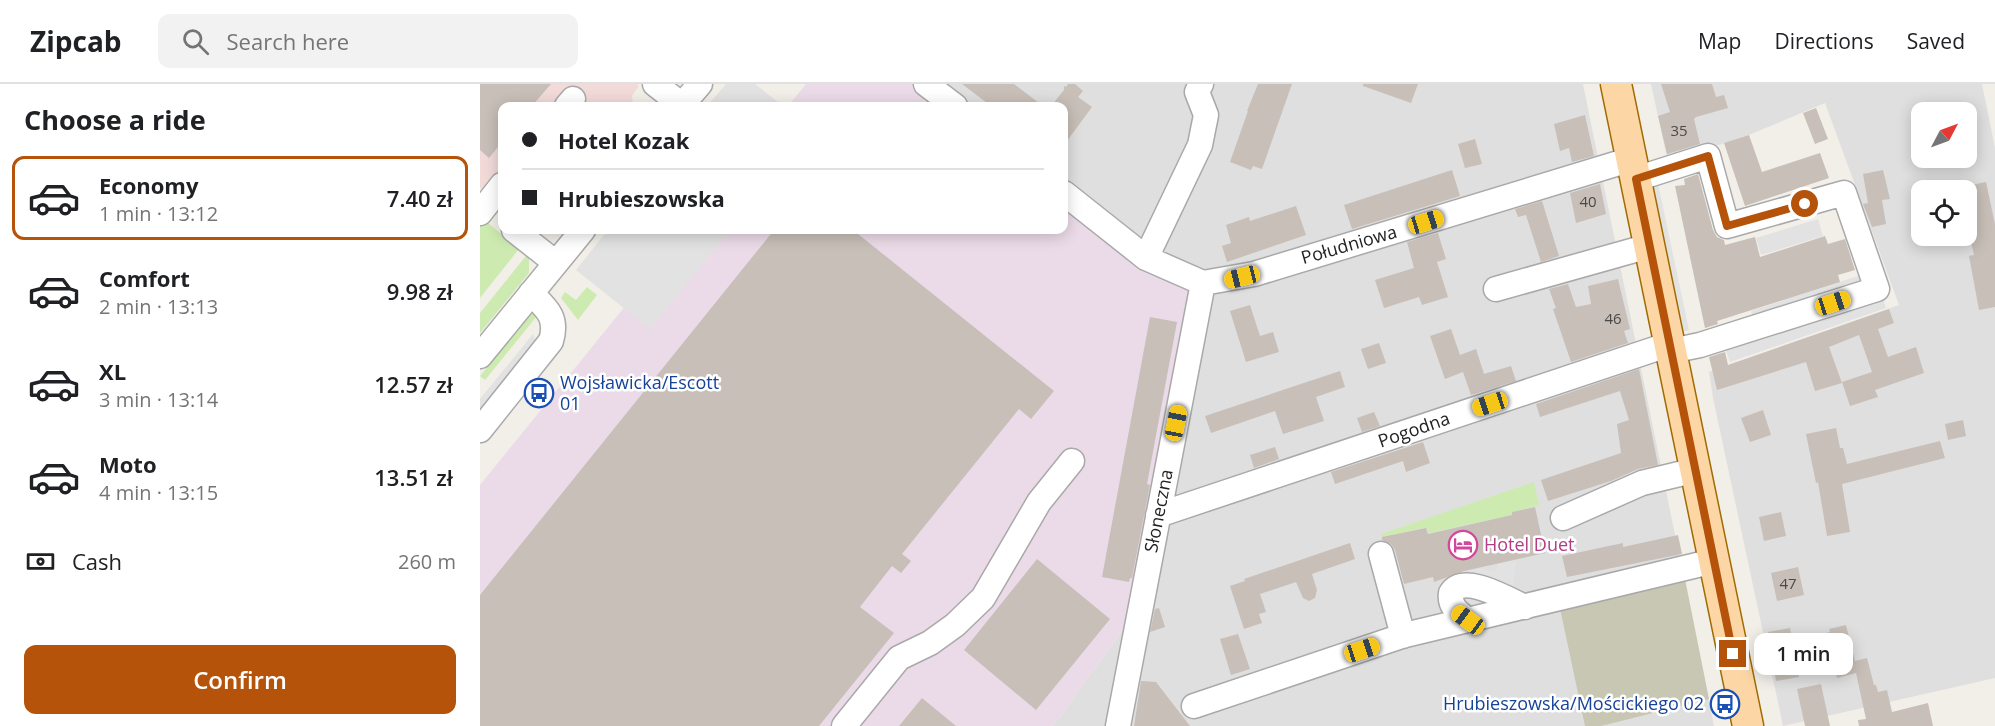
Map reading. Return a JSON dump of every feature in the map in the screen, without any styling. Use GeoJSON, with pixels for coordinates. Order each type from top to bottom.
{"type":"FeatureCollection","features":[{"type":"Feature","properties":{"kind":"main road"},"geometry":{"type":"LineString","coordinates":[[1616,84],[1748,726]]}},
{"type":"Feature","properties":{"kind":"street"},"geometry":{"type":"LineString","coordinates":[[655,84],[677,102]]}},
{"type":"Feature","properties":{"kind":"street"},"geometry":{"type":"LineString","coordinates":[[685,102],[700,84]]}},
{"type":"Feature","properties":{"kind":"street"},"geometry":{"type":"LineString","coordinates":[[927,84],[950,102]]}},
{"type":"Feature","properties":{"kind":"street"},"geometry":{"type":"LineString","coordinates":[[1146,258],[1200,145],[1206,115],[1197,92],[1201,84]]}},
{"type":"Feature","properties":{"kind":"street","name":"Południowa"},"geometry":{"type":"LineString","coordinates":[[1203,284],[1254,274],[1634,169],[1708,156],[1727,226],[1844,193],[1877,289],[1700,345],[1670,348]]}},
{"type":"Feature","properties":{"kind":"street"},"geometry":{"type":"LineString","coordinates":[[487,210],[498,192]]}},
{"type":"Feature","properties":{"kind":"street"},"geometry":{"type":"LineString","coordinates":[[1068,196],[1146,258],[1203,284]]}},
{"type":"Feature","properties":{"kind":"street"},"geometry":{"type":"LineString","coordinates":[[519,234],[556,262]]}},
{"type":"Feature","properties":{"kind":"street"},"geometry":{"type":"LineString","coordinates":[[480,356],[580,234]]}},
{"type":"Feature","properties":{"kind":"street"},"geometry":{"type":"LineString","coordinates":[[1496,289],[1649,246]]}},
{"type":"Feature","properties":{"kind":"street","name":"Słoneczna"},"geometry":{"type":"LineString","coordinates":[[1118,726],[1203,284]]}},
{"type":"Feature","properties":{"kind":"street"},"geometry":{"type":"LineString","coordinates":[[480,430],[551,341],[552,316],[531,293]]}},
{"type":"Feature","properties":{"kind":"street","name":"Pogodna"},"geometry":{"type":"LineString","coordinates":[[1158,515],[1670,348]]}},
{"type":"Feature","properties":{"kind":"street"},"geometry":{"type":"LineString","coordinates":[[844,726],[899,658],[930,643],[955,625],[983,598],[1039,502],[1072,461]]}},
{"type":"Feature","properties":{"kind":"street"},"geometry":{"type":"LineString","coordinates":[[1563,518],[1642,483],[1696,470]]}},
{"type":"Feature","properties":{"kind":"street"},"geometry":{"type":"LineString","coordinates":[[1381,554],[1403,636]]}},
{"type":"Feature","properties":{"kind":"street"},"geometry":{"type":"LineString","coordinates":[[1194,706],[1403,636],[1714,561]]}},
{"type":"Feature","properties":{"kind":"street"},"geometry":{"type":"LineString","coordinates":[[1468,620],[1457,612],[1450,599],[1454,588],[1460,585],[1479,587],[1525,607]]}},
{"type":"Feature","properties":{"kind":"shaded area"},"geometry":{"type":"Polygon","coordinates":[[[480,84],[637,84],[639,86],[632,96],[633,102],[498,102],[498,204],[480,188],[480,84]]]}},
{"type":"Feature","properties":{"kind":"shaded area"},"geometry":{"type":"Polygon","coordinates":[[[726,84],[755,84],[778,102],[710,102],[726,84]]]}},
{"type":"Feature","properties":{"kind":"shaded area"},"geometry":{"type":"Polygon","coordinates":[[[806,84],[925,84],[948,102],[791,102],[806,84]]]}},
{"type":"Feature","properties":{"kind":"shaded area"},"geometry":{"type":"Polygon","coordinates":[[[944,84],[1583,84],[1714,726],[1124,726],[1153,253],[1068,184],[1068,102],[967,102],[944,84]]]}},
{"type":"Feature","properties":{"kind":"shaded area"},"geometry":{"type":"Polygon","coordinates":[[[1651,84],[1982,84],[1995,148],[1995,678],[1783,726],[1709,372],[1899,305],[1825,103],[1749,135],[1668,162],[1651,84]]]}},
{"type":"Feature","properties":{"kind":"shaded area"},"geometry":{"type":"Polygon","coordinates":[[[1657,179],[1689,330],[1682,332],[1650,180],[1657,179]]]}},
{"type":"Feature","properties":{"kind":"shaded area"},"geometry":{"type":"Polygon","coordinates":[[[1068,197],[1203,284],[1140,606],[1053,726],[480,726],[480,485],[684,234],[1068,234],[1068,197]]]}},
{"type":"Feature","properties":{"kind":"shaded area"},"geometry":{"type":"Polygon","coordinates":[[[1818,219],[1823,236],[1761,255],[1756,238],[1818,219]]]}},
{"type":"Feature","properties":{"kind":"shaded area"},"geometry":{"type":"Polygon","coordinates":[[[605,234],[727,234],[650,329],[576,270],[605,234]]]}},
{"type":"Feature","properties":{"kind":"shaded area"},"geometry":{"type":"Polygon","coordinates":[[[1867,273],[1871,285],[1755,324],[1751,311],[1867,273]]]}},
{"type":"Feature","properties":{"kind":"shaded area"},"geometry":{"type":"Polygon","coordinates":[[[1881,293],[1886,308],[1730,362],[1725,347],[1881,293]]]}},
{"type":"Feature","properties":{"kind":"shaded area"},"geometry":{"type":"Polygon","coordinates":[[[533,334],[539,349],[480,422],[480,399],[533,334]]]}},
{"type":"Feature","properties":{"kind":"shaded area"},"geometry":{"type":"Polygon","coordinates":[[[1516,560],[1512,596],[1472,583],[1469,571],[1481,568],[1496,572],[1498,564],[1516,560]]]}},
{"type":"Feature","properties":{"kind":"shaded area"},"geometry":{"type":"Polygon","coordinates":[[[1683,569],[1709,699],[1601,726],[1585,726],[1558,599],[1683,569]]]}},
{"type":"Feature","properties":{"kind":"shaded area"},"geometry":{"type":"Polygon","coordinates":[[[1140,606],[1117,726],[1053,726],[1140,606]]]}},
{"type":"Feature","properties":{"kind":"green space"},"geometry":{"type":"Polygon","coordinates":[[[480,216],[498,231],[498,234],[501,234],[519,249],[480,298],[480,216]]]}},
{"type":"Feature","properties":{"kind":"green space"},"geometry":{"type":"Polygon","coordinates":[[[529,252],[529,273],[480,333],[480,313],[529,252]]]}},
{"type":"Feature","properties":{"kind":"green space"},"geometry":{"type":"Polygon","coordinates":[[[587,287],[597,295],[578,320],[561,298],[565,292],[576,300],[587,287]]]}},
{"type":"Feature","properties":{"kind":"green space"},"geometry":{"type":"Polygon","coordinates":[[[530,314],[537,316],[485,380],[480,376],[530,314]]]}},
{"type":"Feature","properties":{"kind":"green space"},"geometry":{"type":"Polygon","coordinates":[[[1534,482],[1539,505],[1512,512],[1512,515],[1428,533],[1427,527],[1382,537],[1381,534],[1534,482]]]}},
{"type":"Feature","properties":{"kind":"building"},"geometry":{"type":"Polygon","coordinates":[[[480,84],[551,84],[535,102],[498,102],[498,147],[489,158],[480,150],[480,84]]]}},
{"type":"Feature","properties":{"kind":"building"},"geometry":{"type":"Polygon","coordinates":[[[962,84],[1014,84],[1038,102],[986,102],[962,84]]]}},
{"type":"Feature","properties":{"kind":"building"},"geometry":{"type":"Polygon","coordinates":[[[1068,84],[1075,84],[1083,91],[1078,97],[1092,107],[1068,140],[1068,102],[1054,102],[1064,90],[1064,86],[1068,84]]]}},
{"type":"Feature","properties":{"kind":"building"},"geometry":{"type":"Polygon","coordinates":[[[1258,84],[1292,84],[1262,169],[1253,166],[1251,170],[1230,162],[1258,84]]]}},
{"type":"Feature","properties":{"kind":"building"},"geometry":{"type":"Polygon","coordinates":[[[1363,84],[1418,84],[1411,103],[1363,86],[1363,84]]]}},
{"type":"Feature","properties":{"kind":"building"},"geometry":{"type":"Polygon","coordinates":[[[1661,84],[1712,84],[1716,97],[1724,95],[1728,108],[1694,119],[1700,144],[1667,154],[1658,116],[1670,112],[1661,84]]]}},
{"type":"Feature","properties":{"kind":"building"},"geometry":{"type":"Polygon","coordinates":[[[1816,108],[1828,139],[1815,144],[1803,113],[1816,108]]]}},
{"type":"Feature","properties":{"kind":"building"},"geometry":{"type":"Polygon","coordinates":[[[1585,115],[1594,156],[1572,162],[1569,148],[1560,151],[1554,124],[1585,115]]]}},
{"type":"Feature","properties":{"kind":"building"},"geometry":{"type":"Polygon","coordinates":[[[1749,135],[1762,172],[1820,153],[1829,178],[1745,206],[1724,143],[1749,135]]]}},
{"type":"Feature","properties":{"kind":"building"},"geometry":{"type":"Polygon","coordinates":[[[1475,139],[1482,164],[1465,168],[1458,144],[1475,139]]]}},
{"type":"Feature","properties":{"kind":"building"},"geometry":{"type":"Polygon","coordinates":[[[1452,170],[1460,196],[1352,229],[1344,205],[1452,170]]]}},
{"type":"Feature","properties":{"kind":"building"},"geometry":{"type":"Polygon","coordinates":[[[1883,170],[1890,199],[1882,200],[1886,224],[1872,227],[1863,204],[1868,203],[1863,174],[1883,170]]]}},
{"type":"Feature","properties":{"kind":"building"},"geometry":{"type":"Polygon","coordinates":[[[1698,174],[1713,230],[1717,237],[1724,240],[1725,245],[1755,237],[1760,257],[1825,236],[1828,244],[1845,239],[1855,270],[1838,275],[1840,282],[1717,321],[1718,324],[1705,328],[1675,186],[1685,185],[1684,179],[1698,174]]]}},
{"type":"Feature","properties":{"kind":"building"},"geometry":{"type":"Polygon","coordinates":[[[1986,182],[1995,224],[1995,307],[1979,310],[1969,256],[1974,255],[1972,246],[1977,246],[1977,184],[1986,182]]]}},
{"type":"Feature","properties":{"kind":"building"},"geometry":{"type":"Polygon","coordinates":[[[1600,184],[1606,214],[1576,223],[1570,193],[1600,184]]]}},
{"type":"Feature","properties":{"kind":"building"},"geometry":{"type":"Polygon","coordinates":[[[1542,201],[1559,256],[1541,262],[1526,215],[1518,217],[1515,209],[1542,201]]]}},
{"type":"Feature","properties":{"kind":"building"},"geometry":{"type":"Polygon","coordinates":[[[1296,206],[1306,235],[1227,262],[1222,246],[1231,243],[1226,225],[1249,217],[1250,221],[1296,206]]]}},
{"type":"Feature","properties":{"kind":"building"},"geometry":{"type":"Polygon","coordinates":[[[1438,233],[1446,259],[1437,262],[1448,297],[1422,305],[1419,297],[1384,308],[1375,280],[1414,268],[1407,242],[1438,233]]]}},
{"type":"Feature","properties":{"kind":"building"},"geometry":{"type":"Polygon","coordinates":[[[771,234],[858,234],[1054,391],[1031,419],[1019,409],[902,554],[911,561],[901,573],[892,566],[860,607],[894,633],[819,726],[480,726],[480,595],[771,234]]]}},
{"type":"Feature","properties":{"kind":"building"},"geometry":{"type":"Polygon","coordinates":[[[1618,279],[1630,329],[1624,331],[1628,343],[1571,362],[1553,309],[1556,308],[1549,289],[1568,284],[1576,307],[1591,304],[1588,286],[1618,279]]]}},
{"type":"Feature","properties":{"kind":"building"},"geometry":{"type":"Polygon","coordinates":[[[1250,305],[1260,336],[1273,332],[1279,352],[1246,362],[1230,311],[1250,305]]]}},
{"type":"Feature","properties":{"kind":"building"},"geometry":{"type":"Polygon","coordinates":[[[1889,309],[1894,323],[1878,329],[1888,357],[1916,347],[1924,373],[1875,390],[1878,397],[1850,406],[1842,382],[1872,372],[1859,335],[1829,347],[1842,383],[1815,391],[1806,362],[1717,390],[1709,357],[1725,352],[1728,365],[1889,309]]]}},
{"type":"Feature","properties":{"kind":"building"},"geometry":{"type":"Polygon","coordinates":[[[1150,317],[1177,322],[1147,484],[1150,485],[1132,578],[1129,582],[1102,577],[1150,317]]]}},
{"type":"Feature","properties":{"kind":"building"},"geometry":{"type":"Polygon","coordinates":[[[1451,329],[1460,355],[1476,349],[1484,374],[1511,366],[1516,381],[1471,395],[1463,372],[1445,379],[1430,336],[1451,329]]]}},
{"type":"Feature","properties":{"kind":"building"},"geometry":{"type":"Polygon","coordinates":[[[1379,343],[1386,363],[1368,369],[1361,349],[1379,343]]]}},
{"type":"Feature","properties":{"kind":"building"},"geometry":{"type":"Polygon","coordinates":[[[1639,369],[1658,465],[1638,469],[1611,481],[1548,501],[1541,480],[1621,453],[1617,424],[1629,420],[1620,391],[1540,417],[1536,404],[1639,369]]]}},
{"type":"Feature","properties":{"kind":"building"},"geometry":{"type":"Polygon","coordinates":[[[1340,371],[1345,387],[1316,397],[1324,421],[1283,434],[1275,411],[1211,433],[1205,416],[1340,371]]]}},
{"type":"Feature","properties":{"kind":"building"},"geometry":{"type":"Polygon","coordinates":[[[1763,410],[1771,435],[1750,442],[1741,418],[1763,410]]]}},
{"type":"Feature","properties":{"kind":"building"},"geometry":{"type":"Polygon","coordinates":[[[1374,412],[1380,426],[1362,432],[1357,418],[1374,412]]]}},
{"type":"Feature","properties":{"kind":"building"},"geometry":{"type":"Polygon","coordinates":[[[1963,420],[1966,436],[1948,440],[1945,424],[1963,420]]]}},
{"type":"Feature","properties":{"kind":"building"},"geometry":{"type":"Polygon","coordinates":[[[1836,428],[1840,448],[1843,448],[1847,464],[1940,441],[1945,458],[1842,484],[1850,532],[1827,536],[1818,482],[1816,483],[1806,434],[1836,428]]]}},
{"type":"Feature","properties":{"kind":"building"},"geometry":{"type":"Polygon","coordinates":[[[1423,442],[1430,463],[1406,472],[1403,461],[1335,484],[1331,472],[1423,442]]]}},
{"type":"Feature","properties":{"kind":"building"},"geometry":{"type":"Polygon","coordinates":[[[1275,447],[1279,459],[1254,468],[1250,455],[1275,447]]]}},
{"type":"Feature","properties":{"kind":"building","name":"Hotel Duet"},"geometry":{"type":"Polygon","coordinates":[[[1535,507],[1545,553],[1464,571],[1434,582],[1433,577],[1404,584],[1395,550],[1391,544],[1382,540],[1382,537],[1426,528],[1428,534],[1512,515],[1512,512],[1535,507]]]}},
{"type":"Feature","properties":{"kind":"building"},"geometry":{"type":"Polygon","coordinates":[[[1781,512],[1786,536],[1764,541],[1759,517],[1781,512]]]}},
{"type":"Feature","properties":{"kind":"building"},"geometry":{"type":"Polygon","coordinates":[[[1678,535],[1682,554],[1567,577],[1562,556],[1623,543],[1623,547],[1678,535]]]}},
{"type":"Feature","properties":{"kind":"building"},"geometry":{"type":"Polygon","coordinates":[[[1350,543],[1355,559],[1312,574],[1317,590],[1315,598],[1309,601],[1303,598],[1296,582],[1260,594],[1266,612],[1259,614],[1262,623],[1244,629],[1230,586],[1245,581],[1244,579],[1350,543]]]}},
{"type":"Feature","properties":{"kind":"building"},"geometry":{"type":"Polygon","coordinates":[[[1037,559],[1110,619],[1036,710],[964,650],[1037,559]]]}},
{"type":"Feature","properties":{"kind":"building"},"geometry":{"type":"Polygon","coordinates":[[[1798,567],[1804,595],[1777,601],[1771,573],[1798,567]]]}},
{"type":"Feature","properties":{"kind":"building"},"geometry":{"type":"Polygon","coordinates":[[[1159,608],[1165,627],[1150,632],[1155,609],[1159,608]]]}},
{"type":"Feature","properties":{"kind":"building"},"geometry":{"type":"Polygon","coordinates":[[[1846,625],[1855,661],[1867,658],[1874,685],[1878,692],[1887,690],[1892,712],[1928,703],[1933,726],[1859,726],[1858,720],[1866,719],[1856,673],[1837,678],[1826,633],[1830,632],[1829,629],[1846,625]]]}},
{"type":"Feature","properties":{"kind":"building"},"geometry":{"type":"Polygon","coordinates":[[[1790,628],[1799,677],[1776,681],[1768,632],[1790,628]]]}},
{"type":"Feature","properties":{"kind":"building"},"geometry":{"type":"Polygon","coordinates":[[[1238,634],[1250,669],[1231,675],[1220,639],[1238,634]]]}},
{"type":"Feature","properties":{"kind":"building"},"geometry":{"type":"Polygon","coordinates":[[[1141,681],[1156,682],[1190,726],[1134,726],[1141,681]]]}},
{"type":"Feature","properties":{"kind":"building"},"geometry":{"type":"Polygon","coordinates":[[[1821,684],[1830,726],[1805,726],[1797,689],[1821,684]]]}},
{"type":"Feature","properties":{"kind":"building"},"geometry":{"type":"Polygon","coordinates":[[[922,698],[956,726],[899,726],[922,698]]]}},
{"type":"Feature","properties":{"kind":"place","name":"Wojsławicka/Escott 01"},"geometry":{"type":"Point","coordinates":[539,393]}},
{"type":"Feature","properties":{"kind":"place","name":"Hotel Duet"},"geometry":{"type":"Point","coordinates":[1463,545]}},
{"type":"Feature","properties":{"kind":"place","name":"Hrubieszowska/Mościckiego 02"},"geometry":{"type":"Point","coordinates":[1725,704]}},
{"type":"Feature","properties":{"kind":"route"},"geometry":{"type":"LineString","coordinates":[[1733,654],[1636,179],[1708,156],[1727,226],[1805,204]]}}]}
